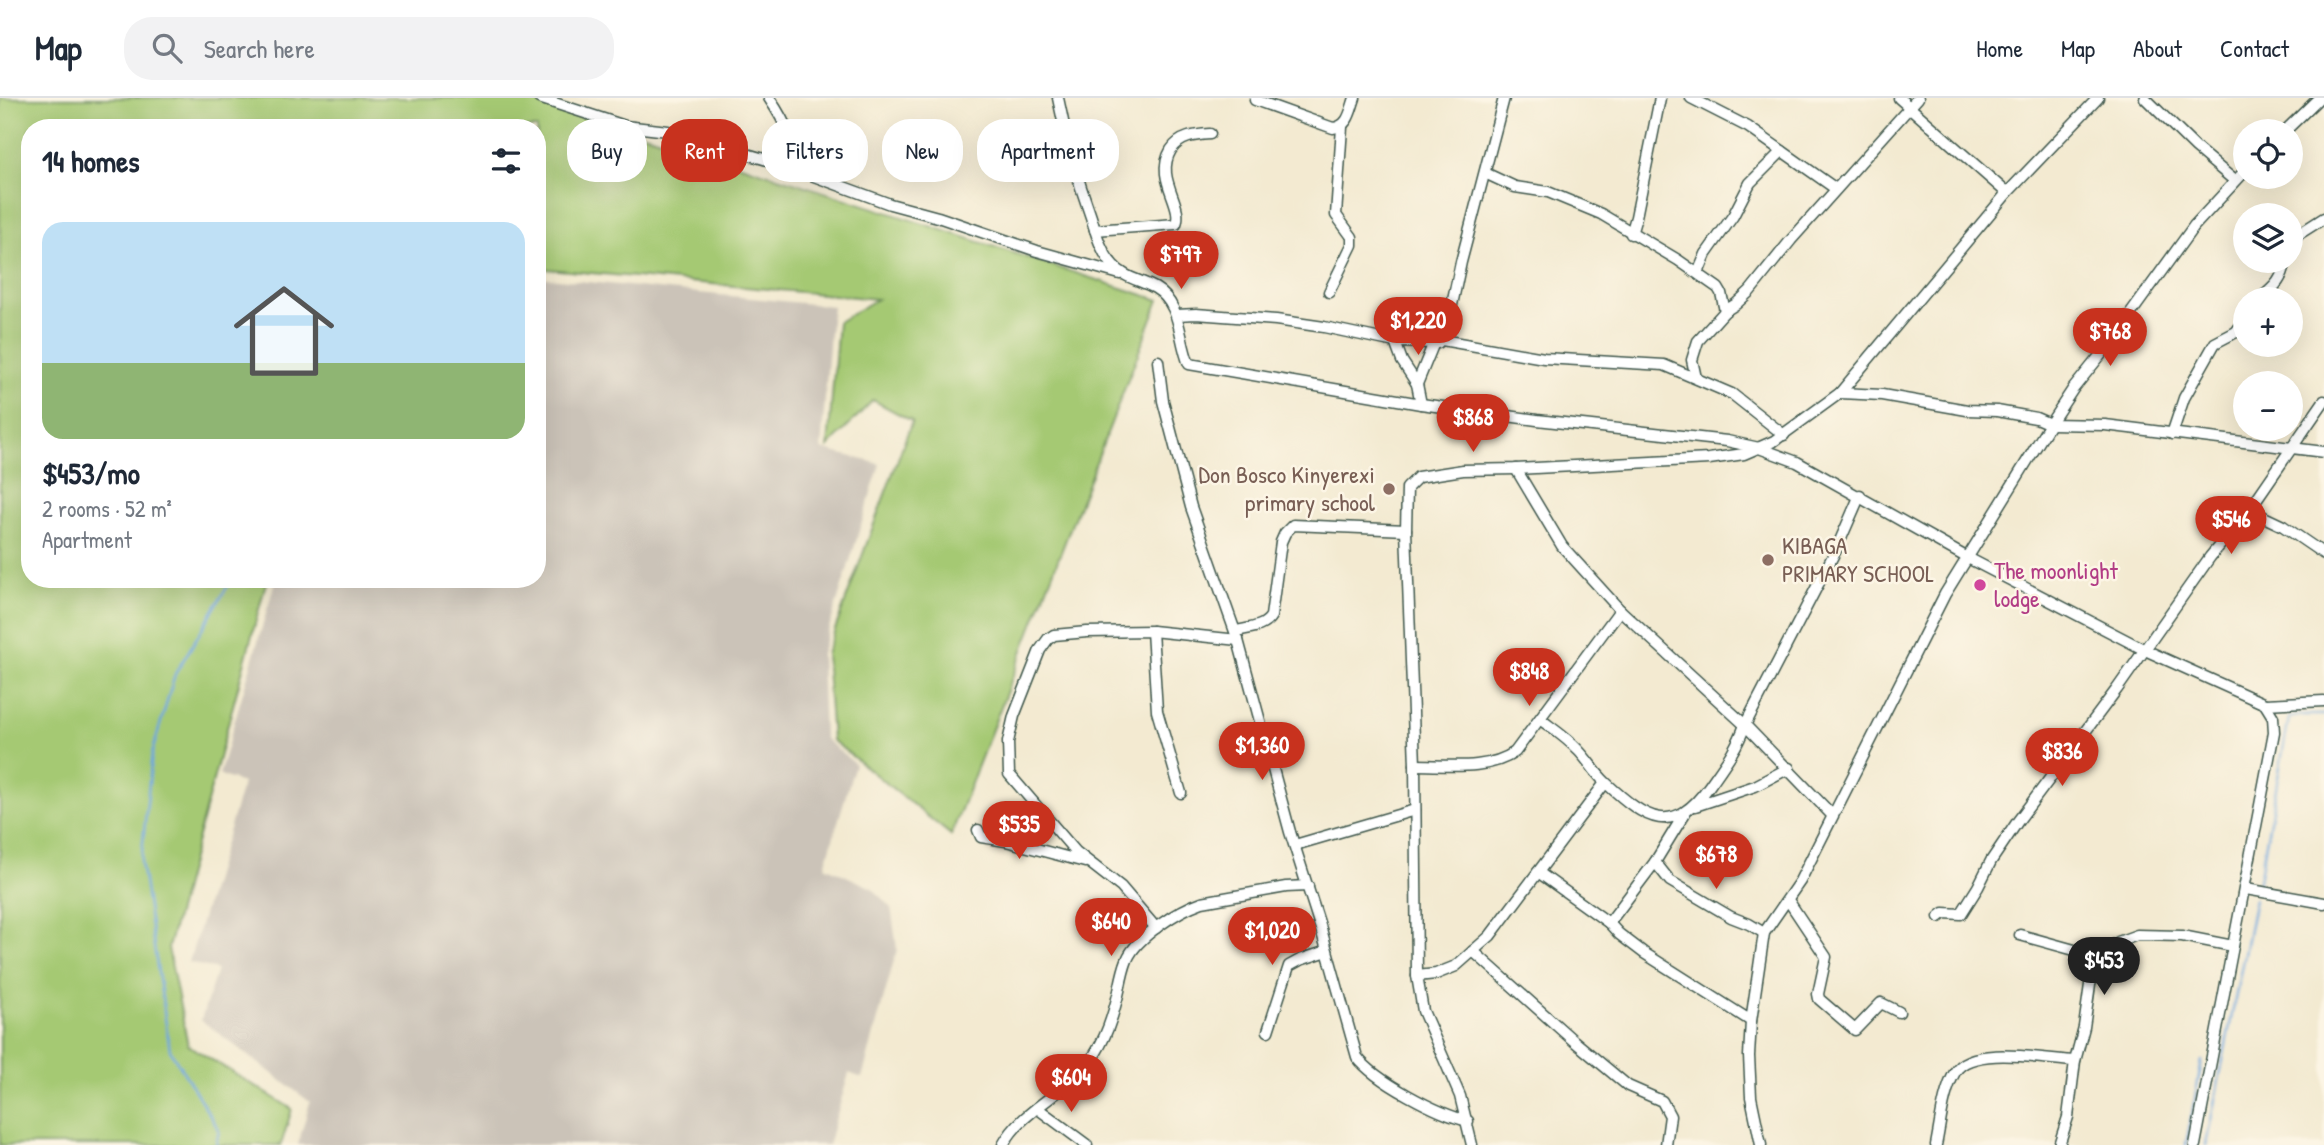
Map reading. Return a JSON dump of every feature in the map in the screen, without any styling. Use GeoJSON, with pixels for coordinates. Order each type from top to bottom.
{"type":"FeatureCollection","features":[{"type":"Feature","properties":{"kind":"street"},"geometry":{"type":"LineString","coordinates":[[539,98],[557,101],[625,126],[674,133],[762,159]]}},
{"type":"Feature","properties":{"kind":"street"},"geometry":{"type":"LineString","coordinates":[[769,98],[782,119]]}},
{"type":"Feature","properties":{"kind":"street"},"geometry":{"type":"LineString","coordinates":[[1058,98],[1074,169],[1095,230],[1105,254],[1124,275]]}},
{"type":"Feature","properties":{"kind":"street"},"geometry":{"type":"LineString","coordinates":[[1329,292],[1352,245],[1352,237],[1336,215],[1342,127],[1355,98]]}},
{"type":"Feature","properties":{"kind":"street"},"geometry":{"type":"LineString","coordinates":[[1417,384],[1448,324],[1461,262],[1504,98]]}},
{"type":"Feature","properties":{"kind":"street"},"geometry":{"type":"LineString","coordinates":[[1631,234],[1660,98]]}},
{"type":"Feature","properties":{"kind":"street"},"geometry":{"type":"LineString","coordinates":[[1691,98],[1748,127],[1836,189]]}},
{"type":"Feature","properties":{"kind":"street"},"geometry":{"type":"LineString","coordinates":[[1899,98],[2007,193]]}},
{"type":"Feature","properties":{"kind":"street"},"geometry":{"type":"LineString","coordinates":[[1696,378],[1692,360],[1698,341],[1725,310],[1736,304],[1749,291],[1918,98]]}},
{"type":"Feature","properties":{"kind":"street"},"geometry":{"type":"LineString","coordinates":[[1472,1145],[1460,1096],[1423,1011],[1417,976],[1415,765],[1406,530],[1407,488],[1418,477],[1463,470],[1709,459],[1744,454],[1784,435],[1840,393],[2007,193],[2098,98]]}},
{"type":"Feature","properties":{"kind":"street"},"geometry":{"type":"LineString","coordinates":[[2145,98],[2196,148],[2233,179]]}},
{"type":"Feature","properties":{"kind":"street"},"geometry":{"type":"LineString","coordinates":[[2297,119],[2319,98]]}},
{"type":"Feature","properties":{"kind":"street"},"geometry":{"type":"LineString","coordinates":[[1255,100],[1315,123],[1333,128],[1342,127]]}},
{"type":"Feature","properties":{"kind":"street"},"geometry":{"type":"LineString","coordinates":[[1095,230],[1176,224],[1177,214],[1165,173],[1170,152],[1177,143],[1191,135],[1210,134]]}},
{"type":"Feature","properties":{"kind":"street"},"geometry":{"type":"LineString","coordinates":[[1698,273],[1706,254],[1733,216],[1750,183],[1782,151]]}},
{"type":"Feature","properties":{"kind":"street"},"geometry":{"type":"LineString","coordinates":[[1485,173],[1516,187],[1548,192],[1601,214],[1718,288],[1725,310]]}},
{"type":"Feature","properties":{"kind":"street"},"geometry":{"type":"LineString","coordinates":[[828,182],[1037,251],[1124,275],[1154,287],[1164,294],[1177,314],[1187,361],[1191,365],[1421,404],[1727,441],[1759,448],[1797,462],[1966,556],[2145,650],[2265,704],[2324,701]]}},
{"type":"Feature","properties":{"kind":"street"},"geometry":{"type":"LineString","coordinates":[[1761,1145],[1751,1097],[1749,1056],[1751,1021],[1764,933],[1788,900],[1966,556],[2073,389],[2194,226],[2233,183]]}},
{"type":"Feature","properties":{"kind":"street"},"geometry":{"type":"LineString","coordinates":[[2303,231],[2324,218]]}},
{"type":"Feature","properties":{"kind":"street"},"geometry":{"type":"LineString","coordinates":[[1177,314],[1276,320],[1395,342],[1437,342],[1544,358],[1664,365],[1732,394],[1784,435]]}},
{"type":"Feature","properties":{"kind":"street"},"geometry":{"type":"LineString","coordinates":[[2172,434],[2184,398],[2215,343],[2233,334]]}},
{"type":"Feature","properties":{"kind":"street"},"geometry":{"type":"LineString","coordinates":[[1395,342],[1402,361],[1417,384],[1421,404]]}},
{"type":"Feature","properties":{"kind":"street"},"geometry":{"type":"LineString","coordinates":[[1158,361],[1164,401],[1191,507],[1237,635],[1295,845],[1360,1061],[1370,1070],[1447,1116],[1468,1121]]}},
{"type":"Feature","properties":{"kind":"street"},"geometry":{"type":"LineString","coordinates":[[1840,393],[1882,395],[1967,410],[1997,411],[2036,418],[2050,424],[2105,425],[2324,452]]}},
{"type":"Feature","properties":{"kind":"street"},"geometry":{"type":"LineString","coordinates":[[1939,917],[1944,913],[1961,914],[2004,841],[2210,557],[2249,510],[2324,401]]}},
{"type":"Feature","properties":{"kind":"street"},"geometry":{"type":"LineString","coordinates":[[1516,469],[1562,546],[1620,610],[1745,725],[1832,815]]}},
{"type":"Feature","properties":{"kind":"street"},"geometry":{"type":"LineString","coordinates":[[1609,923],[1737,747],[1745,725],[1836,550],[1860,495]]}},
{"type":"Feature","properties":{"kind":"street"},"geometry":{"type":"LineString","coordinates":[[2249,510],[2283,526],[2324,554]]}},
{"type":"Feature","properties":{"kind":"street"},"geometry":{"type":"LineString","coordinates":[[1087,863],[1009,774],[1008,742],[1014,716],[1040,650],[1050,637],[1063,633],[1152,631],[1237,635],[1268,622],[1281,542],[1293,525],[1406,530]]}},
{"type":"Feature","properties":{"kind":"street"},"geometry":{"type":"LineString","coordinates":[[1415,765],[1475,765],[1504,760],[1515,752],[1620,610]]}},
{"type":"Feature","properties":{"kind":"street"},"geometry":{"type":"LineString","coordinates":[[1152,631],[1157,711],[1181,793]]}},
{"type":"Feature","properties":{"kind":"street"},"geometry":{"type":"LineString","coordinates":[[2195,1145],[2274,732],[2273,718],[2265,704]]}},
{"type":"Feature","properties":{"kind":"street"},"geometry":{"type":"LineString","coordinates":[[1540,719],[1577,748],[1605,783],[1655,818],[1672,818],[1755,786],[1789,768]]}},
{"type":"Feature","properties":{"kind":"street"},"geometry":{"type":"LineString","coordinates":[[1417,976],[1436,974],[1456,966],[1490,936],[1605,783]]}},
{"type":"Feature","properties":{"kind":"street"},"geometry":{"type":"LineString","coordinates":[[1295,845],[1415,810]]}},
{"type":"Feature","properties":{"kind":"street"},"geometry":{"type":"LineString","coordinates":[[978,830],[981,837],[1087,863],[1105,873],[1121,887],[1156,928]]}},
{"type":"Feature","properties":{"kind":"street"},"geometry":{"type":"LineString","coordinates":[[1655,862],[1670,881],[1764,933]]}},
{"type":"Feature","properties":{"kind":"street"},"geometry":{"type":"LineString","coordinates":[[1538,872],[1609,923],[1644,953],[1751,1021]]}},
{"type":"Feature","properties":{"kind":"street"},"geometry":{"type":"LineString","coordinates":[[1003,1145],[1022,1119],[1081,1073],[1091,1060],[1108,1032],[1128,956],[1156,928],[1202,902],[1286,887],[1308,886]]}},
{"type":"Feature","properties":{"kind":"street"},"geometry":{"type":"LineString","coordinates":[[2246,889],[2324,903]]}},
{"type":"Feature","properties":{"kind":"street"},"geometry":{"type":"LineString","coordinates":[[1788,900],[1826,957],[1819,999],[1855,1030],[1881,1003],[1899,1012]]}},
{"type":"Feature","properties":{"kind":"street"},"geometry":{"type":"LineString","coordinates":[[2020,935],[2099,955]]}},
{"type":"Feature","properties":{"kind":"street"},"geometry":{"type":"LineString","coordinates":[[2059,1145],[2068,1117],[2075,1061],[2084,1027],[2091,978],[2099,955],[2118,942],[2137,935],[2182,936],[2234,946]]}},
{"type":"Feature","properties":{"kind":"street"},"geometry":{"type":"LineString","coordinates":[[1268,1031],[1289,966],[1327,951]]}},
{"type":"Feature","properties":{"kind":"street"},"geometry":{"type":"LineString","coordinates":[[1473,951],[1628,1086],[1662,1101],[1670,1116],[1666,1145]]}},
{"type":"Feature","properties":{"kind":"street"},"geometry":{"type":"LineString","coordinates":[[1936,1145],[1948,1089],[1956,1070],[1969,1060],[1980,1056],[1998,1056],[2075,1061]]}},
{"type":"Feature","properties":{"kind":"street"},"geometry":{"type":"LineString","coordinates":[[1037,1108],[1087,1145]]}},
{"type":"Feature","properties":{"kind":"shaded area"},"geometry":{"type":"Polygon","coordinates":[[[546,278],[832,306],[821,449],[880,464],[821,654],[824,738],[855,764],[825,866],[872,888],[891,907],[897,949],[862,1078],[849,1073],[828,1145],[298,1145],[310,1102],[201,1020],[217,970],[189,962],[243,783],[219,775],[273,588],[546,588],[546,278]]]}},
{"type":"Feature","properties":{"kind":"green space"},"geometry":{"type":"Polygon","coordinates":[[[0,98],[533,98],[598,119],[567,119],[567,182],[647,182],[647,135],[661,139],[661,182],[748,182],[748,167],[762,172],[762,182],[793,182],[1159,300],[951,835],[832,740],[826,654],[912,421],[873,400],[828,447],[838,322],[877,299],[546,269],[546,119],[21,119],[21,588],[265,588],[168,948],[188,1045],[292,1109],[281,1145],[0,1145],[0,98]]]}},
{"type":"Feature","properties":{"kind":"waterway"},"geometry":{"type":"LineString","coordinates":[[216,1145],[219,1130],[170,1050],[141,862],[152,753],[175,674],[227,588]]}},
{"type":"Feature","properties":{"kind":"waterway"},"geometry":{"type":"LineString","coordinates":[[2258,886],[2289,718],[2324,715]]}},
{"type":"Feature","properties":{"kind":"waterway"},"geometry":{"type":"LineString","coordinates":[[2206,1145],[2255,899]]}},
{"type":"Feature","properties":{"kind":"waterway"},"geometry":{"type":"LineString","coordinates":[[2186,1145],[2202,1061]]}},
{"type":"Feature","properties":{"kind":"place","name":"Don Bosco Kinyerexi primary school"},"geometry":{"type":"Point","coordinates":[1389,489]}},
{"type":"Feature","properties":{"kind":"place","name":"KIBAGA PRIMARY SCHOOL"},"geometry":{"type":"Point","coordinates":[1768,560]}},
{"type":"Feature","properties":{"kind":"place","name":"The moonlight lodge"},"geometry":{"type":"Point","coordinates":[1980,585]}}]}
